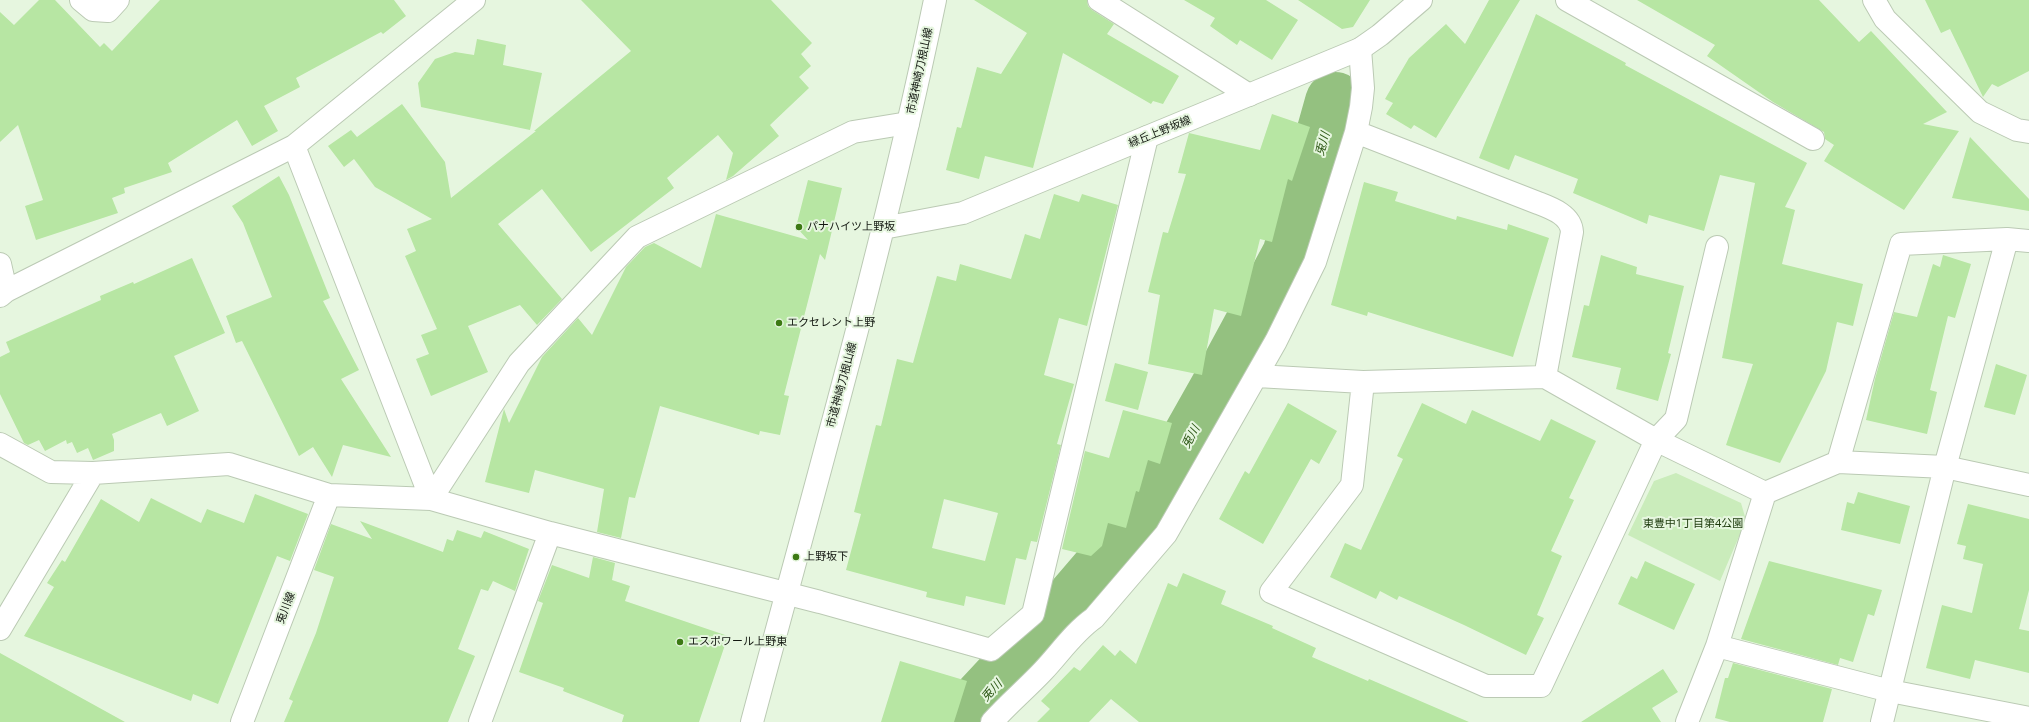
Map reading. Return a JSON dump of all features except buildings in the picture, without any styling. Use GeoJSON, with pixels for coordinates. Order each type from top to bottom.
{"type":"FeatureCollection","features":[{"type":"Feature","properties":{"kind":"street"},"geometry":{"type":"LineString","coordinates":[[81,0],[93,10],[108,11],[118,0]]}},
{"type":"Feature","properties":{"kind":"street"},"geometry":{"type":"LineString","coordinates":[[0,264],[3,293],[294,146],[474,0]]}},
{"type":"Feature","properties":{"kind":"street","name":"市道神崎刀根山線"},"geometry":{"type":"LineString","coordinates":[[752,722],[883,228],[935,0]]}},
{"type":"Feature","properties":{"kind":"street"},"geometry":{"type":"LineString","coordinates":[[1099,0],[1249,95]]}},
{"type":"Feature","properties":{"kind":"street","name":"緑丘上野坂線"},"geometry":{"type":"LineString","coordinates":[[883,228],[963,213],[1360,49],[1380,35],[1420,0]]}},
{"type":"Feature","properties":{"kind":"street"},"geometry":{"type":"LineString","coordinates":[[1567,0],[1813,139]]}},
{"type":"Feature","properties":{"kind":"street"},"geometry":{"type":"LineString","coordinates":[[1874,0],[1886,19],[1980,112],[2017,130],[2029,132]]}},
{"type":"Feature","properties":{"kind":"street"},"geometry":{"type":"LineString","coordinates":[[992,722],[1044,670],[1084,625],[1094,618],[1166,534],[1258,376],[1308,280],[1356,132],[1363,88],[1360,49]]}},
{"type":"Feature","properties":{"kind":"street"},"geometry":{"type":"LineString","coordinates":[[430,499],[519,362],[637,237],[852,132],[908,123]]}},
{"type":"Feature","properties":{"kind":"street"},"geometry":{"type":"LineString","coordinates":[[1356,132],[1538,203],[1561,214],[1569,223],[1572,232],[1545,378]]}},
{"type":"Feature","properties":{"kind":"street"},"geometry":{"type":"LineString","coordinates":[[0,444],[51,472],[93,473],[229,464],[329,495],[430,499],[550,533],[786,594],[991,650],[1033,614],[1146,137]]}},
{"type":"Feature","properties":{"kind":"street"},"geometry":{"type":"LineString","coordinates":[[294,146],[430,499]]}},
{"type":"Feature","properties":{"kind":"street"},"geometry":{"type":"LineString","coordinates":[[1882,722],[1945,467],[2007,239]]}},
{"type":"Feature","properties":{"kind":"street"},"geometry":{"type":"LineString","coordinates":[[1838,462],[1901,244],[2007,239],[2029,241]]}},
{"type":"Feature","properties":{"kind":"street"},"geometry":{"type":"LineString","coordinates":[[1364,382],[1352,485],[1271,592],[1486,686],[1540,686],[1656,440],[1676,419],[1718,247]]}},
{"type":"Feature","properties":{"kind":"street"},"geometry":{"type":"LineString","coordinates":[[1258,376],[1364,382],[1545,378],[1656,440],[1765,493],[1838,462],[1945,467],[2029,485]]}},
{"type":"Feature","properties":{"kind":"street"},"geometry":{"type":"LineString","coordinates":[[0,630],[93,473]]}},
{"type":"Feature","properties":{"kind":"street"},"geometry":{"type":"LineString","coordinates":[[1687,722],[1717,646],[1765,493]]}},
{"type":"Feature","properties":{"kind":"street","name":"兎川線"},"geometry":{"type":"LineString","coordinates":[[242,722],[329,495]]}},
{"type":"Feature","properties":{"kind":"street"},"geometry":{"type":"LineString","coordinates":[[480,722],[550,533]]}},
{"type":"Feature","properties":{"kind":"street"},"geometry":{"type":"LineString","coordinates":[[1717,646],[1890,691],[2029,718]]}},
{"type":"Feature","properties":{"kind":"green space","name":"東豊中1丁目第4公園"},"geometry":{"type":"Polygon","coordinates":[[[1676,473],[1741,503],[1746,520],[1720,581],[1628,535],[1654,481],[1676,473]]]}},
{"type":"Feature","properties":{"kind":"waterway","name":"兎川"},"geometry":{"type":"LineString","coordinates":[[962,722],[1071,605],[1149,514],[1219,390],[1292,255],[1335,102]]}},
{"type":"Feature","properties":{"kind":"place","name":"パナハイツ上野坂"},"geometry":{"type":"Point","coordinates":[799,227]}},
{"type":"Feature","properties":{"kind":"place","name":"エクセレント上野"},"geometry":{"type":"Point","coordinates":[779,323]}},
{"type":"Feature","properties":{"kind":"place","name":"上野坂下"},"geometry":{"type":"Point","coordinates":[796,557]}},
{"type":"Feature","properties":{"kind":"place","name":"エスポワール上野東"},"geometry":{"type":"Point","coordinates":[680,642]}}]}
